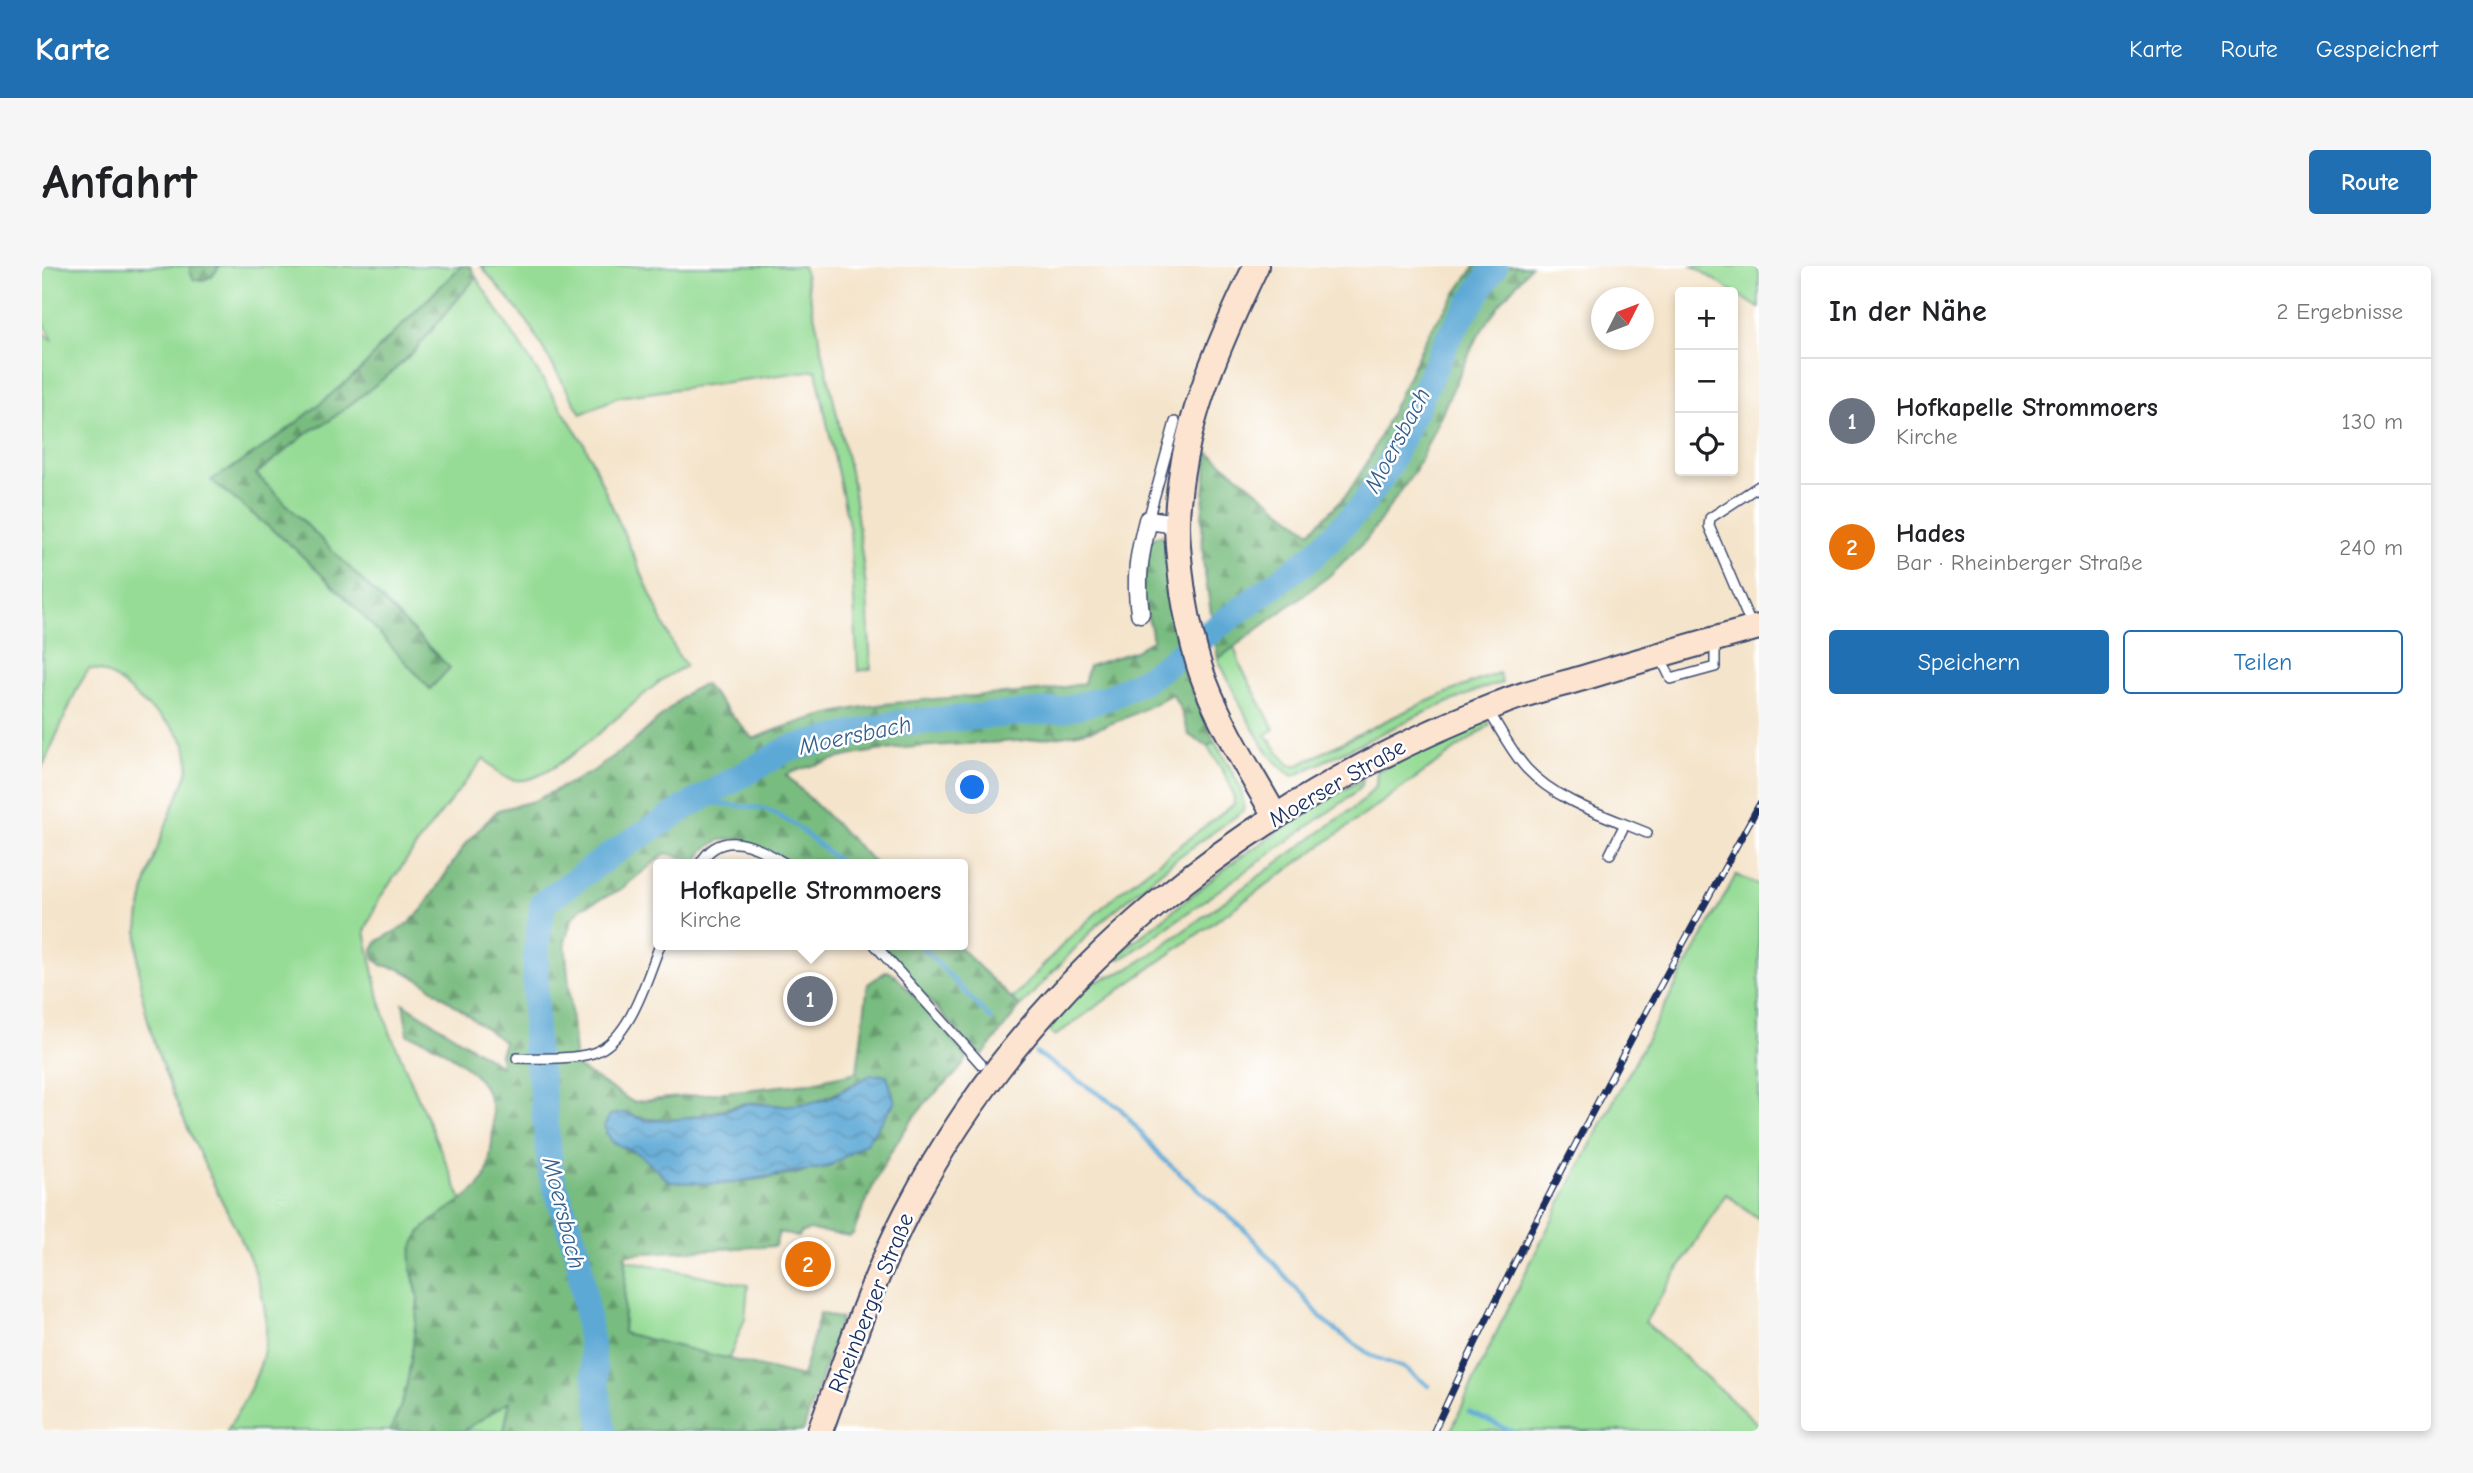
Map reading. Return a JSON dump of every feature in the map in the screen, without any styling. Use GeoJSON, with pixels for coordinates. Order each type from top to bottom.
{"type":"FeatureCollection","features":[{"type":"Feature","properties":{"kind":"main road"},"geometry":{"type":"LineString","coordinates":[[1256,266],[1210,369],[1196,411],[1185,456],[1177,524],[1187,621],[1199,666],[1229,734],[1275,816]]}},
{"type":"Feature","properties":{"kind":"main road","name":"Moerser Straße"},"geometry":{"type":"LineString","coordinates":[[988,1068],[1118,938],[1195,873],[1275,816],[1384,754],[1504,701],[1756,628]]}},
{"type":"Feature","properties":{"kind":"main road","name":"Rheinberger Straße"},"geometry":{"type":"LineString","coordinates":[[820,1431],[880,1270],[908,1211],[965,1115],[988,1068]]}},
{"type":"Feature","properties":{"kind":"street"},"geometry":{"type":"LineString","coordinates":[[1140,613],[1136,587],[1140,547],[1148,520],[1177,524]]}},
{"type":"Feature","properties":{"kind":"lane"},"geometry":{"type":"LineString","coordinates":[[1148,520],[1175,422]]}},
{"type":"Feature","properties":{"kind":"lane"},"geometry":{"type":"LineString","coordinates":[[1756,628],[1709,526],[1710,518],[1759,486]]}},
{"type":"Feature","properties":{"kind":"lane"},"geometry":{"type":"LineString","coordinates":[[1488,708],[1525,767],[1544,786],[1647,833]]}},
{"type":"Feature","properties":{"kind":"lane"},"geometry":{"type":"LineString","coordinates":[[1610,854],[1625,824]]}},
{"type":"Feature","properties":{"kind":"lane"},"geometry":{"type":"LineString","coordinates":[[704,859],[711,849],[728,842],[743,844],[775,859]]}},
{"type":"Feature","properties":{"kind":"lane"},"geometry":{"type":"LineString","coordinates":[[517,1058],[569,1057],[596,1052],[610,1044],[622,1031],[633,1010],[658,950]]}},
{"type":"Feature","properties":{"kind":"lane"},"geometry":{"type":"LineString","coordinates":[[879,950],[988,1068]]}},
{"type":"Feature","properties":{"kind":"green space"},"geometry":{"type":"Polygon","coordinates":[[[42,266],[190,266],[190,272],[212,277],[220,266],[461,266],[347,381],[276,438],[213,479],[256,474],[311,430],[329,421],[392,372],[416,349],[476,277],[585,445],[676,652],[686,666],[661,680],[574,753],[538,776],[524,780],[511,779],[501,775],[484,758],[424,835],[379,899],[365,931],[379,998],[390,1032],[462,1200],[421,1231],[411,1269],[418,1297],[412,1353],[405,1397],[390,1431],[227,1431],[250,1389],[263,1356],[266,1323],[264,1303],[251,1262],[168,1081],[149,1025],[138,963],[140,911],[151,866],[186,778],[187,749],[173,728],[124,686],[104,672],[89,669],[78,687],[42,768],[42,333],[53,341],[42,319],[42,266]]]}},
{"type":"Feature","properties":{"kind":"green space"},"geometry":{"type":"Polygon","coordinates":[[[190,266],[220,266],[209,278],[194,280],[190,266]]]}},
{"type":"Feature","properties":{"kind":"green space"},"geometry":{"type":"Polygon","coordinates":[[[461,266],[470,266],[476,277],[416,349],[392,372],[329,421],[311,430],[256,474],[450,668],[430,689],[357,609],[293,547],[211,480],[275,439],[353,376],[461,266]]]}},
{"type":"Feature","properties":{"kind":"green space"},"geometry":{"type":"Polygon","coordinates":[[[481,266],[803,266],[853,485],[867,595],[871,669],[858,671],[850,531],[816,370],[618,397],[581,414],[527,321],[481,266]]]}},
{"type":"Feature","properties":{"kind":"green space"},"geometry":{"type":"Polygon","coordinates":[[[1475,266],[1531,266],[1476,339],[1415,471],[1366,540],[1329,576],[1218,659],[1203,561],[1202,518],[1208,452],[1310,532],[1347,494],[1367,463],[1429,332],[1475,266]]]}},
{"type":"Feature","properties":{"kind":"green space"},"geometry":{"type":"Polygon","coordinates":[[[1693,266],[1759,266],[1759,308],[1738,295],[1738,287],[1726,287],[1693,266]]]}},
{"type":"Feature","properties":{"kind":"green space"},"geometry":{"type":"Polygon","coordinates":[[[1166,535],[1169,596],[1184,672],[1215,742],[1207,746],[1189,735],[1172,694],[1126,717],[1078,733],[1017,741],[893,749],[862,753],[802,768],[786,775],[871,859],[779,859],[738,839],[721,840],[705,849],[699,859],[687,859],[666,853],[659,859],[653,859],[653,863],[620,890],[581,908],[572,919],[565,941],[576,1066],[633,1102],[808,1083],[857,1072],[868,984],[887,971],[894,974],[967,1058],[958,1071],[923,1106],[901,1135],[850,1236],[810,1230],[800,1233],[798,1237],[779,1232],[775,1246],[626,1254],[623,1333],[802,1377],[820,1313],[841,1319],[803,1431],[504,1431],[510,1401],[463,1431],[390,1431],[404,1394],[412,1355],[418,1301],[411,1261],[415,1242],[430,1222],[464,1199],[483,1181],[493,1135],[492,1109],[478,1078],[445,1051],[408,1035],[403,1003],[501,1066],[500,1054],[504,1042],[422,981],[400,969],[382,965],[374,958],[373,950],[378,941],[408,924],[422,910],[466,843],[498,810],[534,801],[592,772],[632,743],[688,692],[704,684],[753,739],[808,719],[862,707],[1044,690],[1084,683],[1089,666],[1135,651],[1152,640],[1142,590],[1149,542],[1156,536],[1166,535]],[[850,1085],[811,1103],[779,1106],[746,1103],[672,1120],[641,1118],[624,1113],[639,1154],[671,1182],[722,1184],[797,1174],[866,1143],[877,1127],[850,1085]]]}},
{"type":"Feature","properties":{"kind":"green space"},"geometry":{"type":"Polygon","coordinates":[[[1234,647],[1241,667],[1274,729],[1266,735],[1289,765],[1299,765],[1397,715],[1473,682],[1499,673],[1502,683],[1421,714],[1294,776],[1283,769],[1261,741],[1218,659],[1234,647]]]}},
{"type":"Feature","properties":{"kind":"green space"},"geometry":{"type":"Polygon","coordinates":[[[1487,720],[1490,725],[1055,1036],[1045,1027],[1085,986],[1128,969],[1150,955],[1363,801],[1376,785],[1377,771],[1487,720]]]}},
{"type":"Feature","properties":{"kind":"green space"},"geometry":{"type":"Polygon","coordinates":[[[1215,742],[1239,784],[1243,811],[1177,858],[1098,924],[1020,1007],[1012,999],[1068,939],[1117,894],[1234,804],[1229,781],[1207,746],[1215,742]]]}},
{"type":"Feature","properties":{"kind":"green space"},"geometry":{"type":"Polygon","coordinates":[[[1363,779],[1362,785],[1351,796],[1131,953],[1121,959],[1115,957],[1236,860],[1326,800],[1363,779]]]}},
{"type":"Feature","properties":{"kind":"green space"},"geometry":{"type":"Polygon","coordinates":[[[1736,875],[1759,885],[1759,1219],[1726,1194],[1645,1322],[1757,1423],[1759,1431],[1451,1431],[1552,1219],[1736,875]]]}},
{"type":"Feature","properties":{"kind":"green space"},"geometry":{"type":"Polygon","coordinates":[[[884,950],[962,950],[1020,1007],[983,1055],[975,1051],[884,950]]]}},
{"type":"Feature","properties":{"kind":"green space"},"geometry":{"type":"Polygon","coordinates":[[[626,1260],[748,1285],[745,1318],[729,1359],[623,1333],[626,1260]]]}},
{"type":"Feature","properties":{"kind":"green space"},"geometry":{"type":"Polygon","coordinates":[[[510,1400],[504,1431],[463,1431],[510,1400]]]}},
{"type":"Feature","properties":{"kind":"water"},"geometry":{"type":"Polygon","coordinates":[[[870,1075],[887,1075],[895,1102],[866,1143],[828,1167],[722,1184],[670,1182],[639,1154],[612,1142],[604,1127],[610,1115],[624,1113],[647,1121],[716,1113],[749,1103],[783,1106],[809,1103],[828,1099],[870,1075]]]}},
{"type":"Feature","properties":{"kind":"waterway","name":"Moersbach"},"geometry":{"type":"LineString","coordinates":[[603,1431],[578,1253],[551,1174],[535,1047],[536,950],[543,903],[610,855],[686,807],[788,749],[900,723],[1063,710],[1110,697],[1149,677],[1313,556],[1361,507],[1387,469],[1449,336],[1495,266]]}},
{"type":"Feature","properties":{"kind":"waterway"},"geometry":{"type":"LineString","coordinates":[[697,801],[766,809],[795,825],[836,859]]}},
{"type":"Feature","properties":{"kind":"waterway"},"geometry":{"type":"LineString","coordinates":[[925,950],[991,1019]]}},
{"type":"Feature","properties":{"kind":"waterway"},"geometry":{"type":"LineString","coordinates":[[1036,1053],[1120,1108],[1162,1158],[1247,1232],[1327,1324],[1372,1356],[1404,1368],[1429,1386]]}},
{"type":"Feature","properties":{"kind":"waterway"},"geometry":{"type":"LineString","coordinates":[[1469,1412],[1511,1431]]}},
{"type":"Feature","properties":{"kind":"railway"},"geometry":{"type":"LineString","coordinates":[[1434,1431],[1550,1193],[1759,805]]}},
{"type":"Feature","properties":{"kind":"place","name":"Hofkapelle Strommoers"},"geometry":{"type":"Point","coordinates":[810,999]}},
{"type":"Feature","properties":{"kind":"place","name":"Hades"},"geometry":{"type":"Point","coordinates":[808,1264]}}]}
